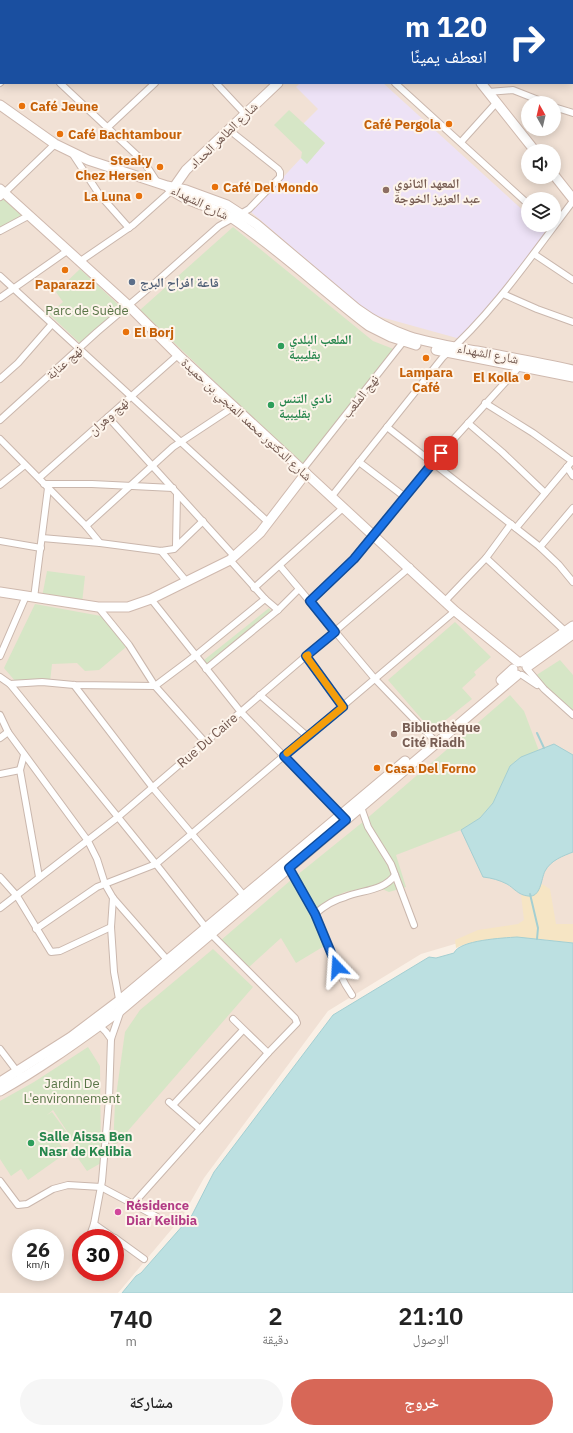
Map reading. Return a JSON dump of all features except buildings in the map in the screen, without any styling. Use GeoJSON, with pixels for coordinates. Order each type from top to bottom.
{"type":"FeatureCollection","features":[{"type":"Feature","properties":{"kind":"street"},"geometry":{"type":"LineString","coordinates":[[61,84],[144,162],[157,182]]}},
{"type":"Feature","properties":{"kind":"street"},"geometry":{"type":"LineString","coordinates":[[108,127],[154,84]]}},
{"type":"Feature","properties":{"kind":"street"},"geometry":{"type":"LineString","coordinates":[[217,84],[245,114]]}},
{"type":"Feature","properties":{"kind":"street","name":"شارع الطاهر الحداد"},"geometry":{"type":"LineString","coordinates":[[171,187],[186,170],[228,129],[277,84]]}},
{"type":"Feature","properties":{"kind":"street"},"geometry":{"type":"LineString","coordinates":[[396,84],[521,198]]}},
{"type":"Feature","properties":{"kind":"street"},"geometry":{"type":"LineString","coordinates":[[482,84],[530,144]]}},
{"type":"Feature","properties":{"kind":"street"},"geometry":{"type":"LineString","coordinates":[[488,92],[513,90],[528,96]]}},
{"type":"Feature","properties":{"kind":"street"},"geometry":{"type":"LineString","coordinates":[[461,142],[497,102]]}},
{"type":"Feature","properties":{"kind":"street"},"geometry":{"type":"LineString","coordinates":[[0,105],[55,144],[72,153],[88,160],[171,187],[160,202],[129,228],[79,262]]}},
{"type":"Feature","properties":{"kind":"street"},"geometry":{"type":"LineString","coordinates":[[561,109],[573,113]]}},
{"type":"Feature","properties":{"kind":"street","name":"نهج عنابة"},"geometry":{"type":"LineString","coordinates":[[0,420],[112,318],[128,306],[219,226],[255,204],[280,177],[280,172],[228,129]]}},
{"type":"Feature","properties":{"kind":"street"},"geometry":{"type":"LineString","coordinates":[[2,194],[55,144]]}},
{"type":"Feature","properties":{"kind":"street"},"geometry":{"type":"LineString","coordinates":[[72,153],[99,194],[129,228]]}},
{"type":"Feature","properties":{"kind":"street"},"geometry":{"type":"LineString","coordinates":[[561,184],[573,200],[561,215]]}},
{"type":"Feature","properties":{"kind":"street","name":"شارع الشهداء"},"geometry":{"type":"LineString","coordinates":[[171,187],[209,197],[240,213],[256,224],[379,328],[451,350],[519,367],[573,377]]}},
{"type":"Feature","properties":{"kind":"street","name":"شارع الشهداء"},"geometry":{"type":"LineString","coordinates":[[171,187],[232,218],[251,231],[353,314],[403,342],[573,370]]}},
{"type":"Feature","properties":{"kind":"street","name":"شارع الدكتور محمد المنجي بن حميدة"},"geometry":{"type":"LineString","coordinates":[[2,194],[128,306],[178,355],[410,567],[445,601],[520,668]]}},
{"type":"Feature","properties":{"kind":"street"},"geometry":{"type":"LineString","coordinates":[[0,231],[28,216]]}},
{"type":"Feature","properties":{"kind":"street"},"geometry":{"type":"LineString","coordinates":[[332,496],[451,350],[503,294],[534,254],[548,232]]}},
{"type":"Feature","properties":{"kind":"street"},"geometry":{"type":"LineString","coordinates":[[0,298],[67,251]]}},
{"type":"Feature","properties":{"kind":"street"},"geometry":{"type":"LineString","coordinates":[[534,254],[573,280]]}},
{"type":"Feature","properties":{"kind":"street"},"geometry":{"type":"LineString","coordinates":[[0,276],[268,522]]}},
{"type":"Feature","properties":{"kind":"street"},"geometry":{"type":"LineString","coordinates":[[503,294],[537,309],[573,322]]}},
{"type":"Feature","properties":{"kind":"street"},"geometry":{"type":"LineString","coordinates":[[0,379],[18,363],[52,324]]}},
{"type":"Feature","properties":{"kind":"street","name":"نهج الملعب"},"geometry":{"type":"LineString","coordinates":[[304,471],[403,342]]}},
{"type":"Feature","properties":{"kind":"street","name":"نهج وهران"},"geometry":{"type":"LineString","coordinates":[[39,478],[178,355]]}},
{"type":"Feature","properties":{"kind":"street"},"geometry":{"type":"LineString","coordinates":[[310,601],[354,559],[375,536],[432,463],[519,367]]}},
{"type":"Feature","properties":{"kind":"street"},"geometry":{"type":"LineString","coordinates":[[485,403],[533,433],[571,463],[573,476]]}},
{"type":"Feature","properties":{"kind":"street"},"geometry":{"type":"LineString","coordinates":[[86,526],[180,441],[235,406]]}},
{"type":"Feature","properties":{"kind":"street"},"geometry":{"type":"LineString","coordinates":[[108,417],[203,521],[254,588],[264,599],[278,610]]}},
{"type":"Feature","properties":{"kind":"street"},"geometry":{"type":"LineString","coordinates":[[468,423],[502,452],[545,493]]}},
{"type":"Feature","properties":{"kind":"street"},"geometry":{"type":"LineString","coordinates":[[387,427],[540,547],[573,582]]}},
{"type":"Feature","properties":{"kind":"street"},"geometry":{"type":"LineString","coordinates":[[0,438],[86,526],[100,543]]}},
{"type":"Feature","properties":{"kind":"street"},"geometry":{"type":"LineString","coordinates":[[359,462],[405,497]]}},
{"type":"Feature","properties":{"kind":"street"},"geometry":{"type":"LineString","coordinates":[[445,601],[486,558],[571,463]]}},
{"type":"Feature","properties":{"kind":"street"},"geometry":{"type":"LineString","coordinates":[[0,485],[25,465]]}},
{"type":"Feature","properties":{"kind":"street"},"geometry":{"type":"LineString","coordinates":[[0,592],[98,607],[128,607],[152,599],[232,558],[260,533],[304,471]]}},
{"type":"Feature","properties":{"kind":"street"},"geometry":{"type":"LineString","coordinates":[[46,486],[92,484],[175,491]]}},
{"type":"Feature","properties":{"kind":"street"},"geometry":{"type":"LineString","coordinates":[[0,656],[30,597],[41,548],[46,486]]}},
{"type":"Feature","properties":{"kind":"street"},"geometry":{"type":"LineString","coordinates":[[175,491],[176,546]]}},
{"type":"Feature","properties":{"kind":"street"},"geometry":{"type":"LineString","coordinates":[[254,588],[344,507]]}},
{"type":"Feature","properties":{"kind":"street"},"geometry":{"type":"LineString","coordinates":[[540,547],[573,508]]}},
{"type":"Feature","properties":{"kind":"street"},"geometry":{"type":"LineString","coordinates":[[42,538],[100,543],[161,551],[171,550],[203,521]]}},
{"type":"Feature","properties":{"kind":"street"},"geometry":{"type":"LineString","coordinates":[[0,542],[41,548]]}},
{"type":"Feature","properties":{"kind":"street"},"geometry":{"type":"LineString","coordinates":[[161,551],[187,582]]}},
{"type":"Feature","properties":{"kind":"street"},"geometry":{"type":"LineString","coordinates":[[486,558],[569,633]]}},
{"type":"Feature","properties":{"kind":"street"},"geometry":{"type":"LineString","coordinates":[[280,566],[375,679],[435,740]]}},
{"type":"Feature","properties":{"kind":"street","name":"Rue Du Caire"},"geometry":{"type":"LineString","coordinates":[[0,908],[88,841],[153,788],[240,711],[410,567]]}},
{"type":"Feature","properties":{"kind":"street"},"geometry":{"type":"LineString","coordinates":[[568,575],[573,570]]}},
{"type":"Feature","properties":{"kind":"street"},"geometry":{"type":"LineString","coordinates":[[206,670],[278,610],[299,589]]}},
{"type":"Feature","properties":{"kind":"street"},"geometry":{"type":"LineString","coordinates":[[152,599],[195,656],[240,711],[343,817]]}},
{"type":"Feature","properties":{"kind":"street"},"geometry":{"type":"LineString","coordinates":[[10,684],[42,682],[74,685],[154,686],[195,656],[264,599]]}},
{"type":"Feature","properties":{"kind":"street"},"geometry":{"type":"LineString","coordinates":[[98,607],[129,646],[154,686],[204,742]]}},
{"type":"Feature","properties":{"kind":"street"},"geometry":{"type":"LineString","coordinates":[[36,929],[90,891],[156,864],[456,611]]}},
{"type":"Feature","properties":{"kind":"street"},"geometry":{"type":"LineString","coordinates":[[0,1082],[20,1075],[121,1010],[208,931],[520,668],[569,633],[573,626]]}},
{"type":"Feature","properties":{"kind":"street"},"geometry":{"type":"LineString","coordinates":[[306,656],[343,707]]}},
{"type":"Feature","properties":{"kind":"street"},"geometry":{"type":"LineString","coordinates":[[520,668],[573,715]]}},
{"type":"Feature","properties":{"kind":"street"},"geometry":{"type":"LineString","coordinates":[[0,677],[10,684],[156,864],[208,931],[295,1018],[296,1026],[268,1053],[133,1204]]}},
{"type":"Feature","properties":{"kind":"street"},"geometry":{"type":"LineString","coordinates":[[74,685],[153,788],[247,898]]}},
{"type":"Feature","properties":{"kind":"street"},"geometry":{"type":"LineString","coordinates":[[260,695],[307,736]]}},
{"type":"Feature","properties":{"kind":"street"},"geometry":{"type":"LineString","coordinates":[[0,715],[8,732],[24,755],[88,841],[97,859],[105,884],[113,898],[171,964]]}},
{"type":"Feature","properties":{"kind":"street"},"geometry":{"type":"LineString","coordinates":[[0,738],[8,732]]}},
{"type":"Feature","properties":{"kind":"street"},"geometry":{"type":"LineString","coordinates":[[247,898],[289,868],[343,817],[361,807],[435,740]]}},
{"type":"Feature","properties":{"kind":"street"},"geometry":{"type":"LineString","coordinates":[[24,755],[20,770],[39,877]]}},
{"type":"Feature","properties":{"kind":"street"},"geometry":{"type":"LineString","coordinates":[[0,774],[20,770]]}},
{"type":"Feature","properties":{"kind":"street"},"geometry":{"type":"LineString","coordinates":[[361,807],[368,827],[388,857],[414,925]]}},
{"type":"Feature","properties":{"kind":"street"},"geometry":{"type":"LineString","coordinates":[[289,868],[315,914],[333,955],[341,978],[352,995]]}},
{"type":"Feature","properties":{"kind":"street"},"geometry":{"type":"LineString","coordinates":[[315,914],[335,900],[381,887],[391,881],[395,875]]}},
{"type":"Feature","properties":{"kind":"street"},"geometry":{"type":"LineString","coordinates":[[0,877],[17,896],[48,949],[54,952],[111,927]]}},
{"type":"Feature","properties":{"kind":"street"},"geometry":{"type":"LineString","coordinates":[[92,1229],[100,1187],[109,1099],[111,1039],[121,1010],[114,972],[111,927],[113,898]]}},
{"type":"Feature","properties":{"kind":"street"},"geometry":{"type":"LineString","coordinates":[[0,1091],[120,1000],[171,964]]}},
{"type":"Feature","properties":{"kind":"street"},"geometry":{"type":"LineString","coordinates":[[234,1020],[268,1053]]}},
{"type":"Feature","properties":{"kind":"street"},"geometry":{"type":"LineString","coordinates":[[99,1025],[111,1039]]}},
{"type":"Feature","properties":{"kind":"street"},"geometry":{"type":"LineString","coordinates":[[200,1129],[171,1103],[243,1030]]}},
{"type":"Feature","properties":{"kind":"street"},"geometry":{"type":"LineString","coordinates":[[0,1049],[20,1075]]}},
{"type":"Feature","properties":{"kind":"street"},"geometry":{"type":"LineString","coordinates":[[0,1181],[15,1202],[22,1206],[61,1186],[100,1187],[159,1218]]}},
{"type":"Feature","properties":{"kind":"street"},"geometry":{"type":"LineString","coordinates":[[94,1224],[102,1229]]}},
{"type":"Feature","properties":{"kind":"street"},"geometry":{"type":"LineString","coordinates":[[124,1245],[144,1259]]}},
{"type":"Feature","properties":{"kind":"shaded area"},"geometry":{"type":"Polygon","coordinates":[[[0,84],[573,84],[573,930],[502,930],[421,954],[328,1011],[204,1178],[182,1217],[118,1293],[0,1293],[0,84]]]}},
{"type":"Feature","properties":{"kind":"shaded area","name":"المعهد الثانوي عبد العزيز الخوجة"},"geometry":{"type":"Polygon","coordinates":[[[299,84],[384,84],[521,209],[521,232],[547,233],[464,340],[370,314],[251,212],[301,158],[307,163],[325,143],[303,124],[318,109],[296,87],[299,84]]]}},
{"type":"Feature","properties":{"kind":"green space"},"geometry":{"type":"Polygon","coordinates":[[[289,110],[325,143],[307,164],[301,158],[302,152],[274,125],[289,110]]]}},
{"type":"Feature","properties":{"kind":"green space"},"geometry":{"type":"Polygon","coordinates":[[[2,197],[24,217],[0,232],[0,198],[2,197]]]}},
{"type":"Feature","properties":{"kind":"green space","name":"الملعب البلدي بقليبية"},"geometry":{"type":"Polygon","coordinates":[[[233,227],[373,341],[396,350],[303,466],[140,310],[233,227]]]}},
{"type":"Feature","properties":{"kind":"green space","name":"Parc de Suède"},"geometry":{"type":"Polygon","coordinates":[[[80,269],[123,309],[83,346],[49,314],[63,302],[56,292],[80,269]]]}},
{"type":"Feature","properties":{"kind":"green space"},"geometry":{"type":"Polygon","coordinates":[[[47,571],[85,576],[82,603],[42,597],[47,571]]]}},
{"type":"Feature","properties":{"kind":"green space"},"geometry":{"type":"Polygon","coordinates":[[[35,604],[101,616],[126,647],[99,670],[85,671],[77,663],[52,664],[50,682],[16,682],[4,668],[35,604]]]}},
{"type":"Feature","properties":{"kind":"green space"},"geometry":{"type":"Polygon","coordinates":[[[269,608],[274,615],[211,669],[204,660],[269,608]]]}},
{"type":"Feature","properties":{"kind":"green space"},"geometry":{"type":"Polygon","coordinates":[[[455,622],[491,657],[474,672],[476,675],[462,688],[472,699],[432,731],[388,680],[455,622]]]}},
{"type":"Feature","properties":{"kind":"green space"},"geometry":{"type":"Polygon","coordinates":[[[560,660],[573,675],[573,712],[535,676],[560,660]]]}},
{"type":"Feature","properties":{"kind":"green space"},"geometry":{"type":"Polygon","coordinates":[[[510,695],[524,711],[539,751],[521,757],[510,766],[493,803],[480,818],[461,830],[396,855],[406,887],[389,892],[375,886],[345,892],[328,900],[313,914],[326,945],[296,963],[281,938],[248,968],[220,941],[291,880],[364,821],[510,695]]]}},
{"type":"Feature","properties":{"kind":"green space"},"geometry":{"type":"Polygon","coordinates":[[[213,949],[253,987],[113,1148],[115,1103],[125,1032],[140,1010],[213,949]]]}},
{"type":"Feature","properties":{"kind":"green space","name":"Jardin De L'environnement"},"geometry":{"type":"Polygon","coordinates":[[[88,1047],[100,1066],[101,1163],[87,1171],[73,1151],[78,1148],[53,1110],[47,1115],[52,1112],[68,1134],[58,1141],[66,1153],[28,1180],[21,1169],[11,1176],[0,1159],[0,1101],[34,1082],[88,1047]]]}},
{"type":"Feature","properties":{"kind":"sand"},"geometry":{"type":"Polygon","coordinates":[[[542,884],[550,889],[556,924],[573,924],[573,943],[526,938],[504,938],[480,941],[456,948],[455,940],[478,930],[518,924],[524,920],[521,895],[534,894],[542,884]]]}},
{"type":"Feature","properties":{"kind":"water"},"geometry":{"type":"Polygon","coordinates":[[[554,744],[573,755],[573,852],[550,864],[545,871],[536,894],[528,896],[519,893],[501,881],[483,877],[461,830],[480,818],[493,803],[510,766],[521,757],[554,744]]]}},
{"type":"Feature","properties":{"kind":"water"},"geometry":{"type":"Polygon","coordinates":[[[517,937],[573,943],[573,1293],[122,1293],[192,1215],[214,1172],[333,1015],[429,957],[436,958],[454,953],[464,945],[472,942],[517,937]]]}},
{"type":"Feature","properties":{"kind":"waterway"},"geometry":{"type":"LineString","coordinates":[[537,733],[544,748]]}},
{"type":"Feature","properties":{"kind":"waterway"},"geometry":{"type":"LineString","coordinates":[[530,894],[538,928],[537,939]]}},
{"type":"Feature","properties":{"kind":"slow traffic"},"geometry":{"type":"LineString","coordinates":[[287,753],[343,707],[306,656],[308,655]]}},
{"type":"Feature","properties":{"kind":"place","name":"Café Jeune"},"geometry":{"type":"Point","coordinates":[22,106]}},
{"type":"Feature","properties":{"kind":"place","name":"Café Pergola"},"geometry":{"type":"Point","coordinates":[449,124]}},
{"type":"Feature","properties":{"kind":"place","name":"Café Bachtambour"},"geometry":{"type":"Point","coordinates":[60,134]}},
{"type":"Feature","properties":{"kind":"place","name":"Steaky Chez Hersen"},"geometry":{"type":"Point","coordinates":[160,167]}},
{"type":"Feature","properties":{"kind":"place","name":"Café Del Mondo"},"geometry":{"type":"Point","coordinates":[215,187]}},
{"type":"Feature","properties":{"kind":"place","name":"المعهد الثانوي عبد العزيز الخوجة"},"geometry":{"type":"Point","coordinates":[386,190]}},
{"type":"Feature","properties":{"kind":"place","name":"La Luna"},"geometry":{"type":"Point","coordinates":[139,196]}},
{"type":"Feature","properties":{"kind":"place","name":"Paparazzi"},"geometry":{"type":"Point","coordinates":[65,270]}},
{"type":"Feature","properties":{"kind":"place","name":"قاعة افراح البرج"},"geometry":{"type":"Point","coordinates":[132,282]}},
{"type":"Feature","properties":{"kind":"place","name":"El Borj"},"geometry":{"type":"Point","coordinates":[126,332]}},
{"type":"Feature","properties":{"kind":"place","name":"الملعب البلدي بقليبية"},"geometry":{"type":"Point","coordinates":[281,346]}},
{"type":"Feature","properties":{"kind":"place","name":"Lampara Café"},"geometry":{"type":"Point","coordinates":[426,358]}},
{"type":"Feature","properties":{"kind":"place","name":"El Kolla"},"geometry":{"type":"Point","coordinates":[527,377]}},
{"type":"Feature","properties":{"kind":"place","name":"نادي التنس بقليبية"},"geometry":{"type":"Point","coordinates":[271,405]}},
{"type":"Feature","properties":{"kind":"place","name":"Bibliothèque Cité Riadh"},"geometry":{"type":"Point","coordinates":[394,734]}},
{"type":"Feature","properties":{"kind":"place","name":"Casa Del Forno"},"geometry":{"type":"Point","coordinates":[377,768]}},
{"type":"Feature","properties":{"kind":"place","name":"Salle Aissa Ben Nasr de Kelibia"},"geometry":{"type":"Point","coordinates":[31,1143]}},
{"type":"Feature","properties":{"kind":"place","name":"Résidence Diar Kelibia"},"geometry":{"type":"Point","coordinates":[118,1212]}},
{"type":"Feature","properties":{"kind":"route"},"geometry":{"type":"LineString","coordinates":[[337,967],[315,914],[289,868],[346,820],[284,756],[343,707],[306,656],[335,632],[310,601],[354,559],[375,536],[441,453]]}}]}
